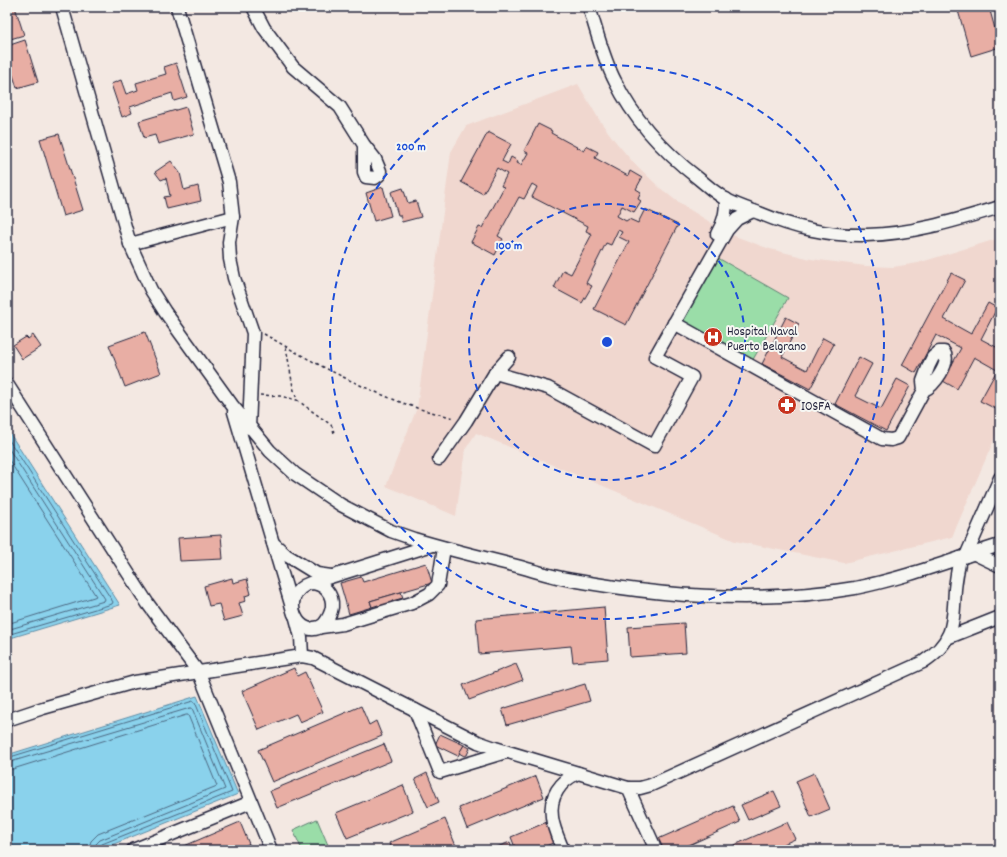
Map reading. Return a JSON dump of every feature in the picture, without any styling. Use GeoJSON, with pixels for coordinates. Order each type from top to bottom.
{"type":"FeatureCollection","features":[{"type":"Feature","properties":{"kind":"street"},"geometry":{"type":"LineString","coordinates":[[62,7],[130,244],[152,290],[165,312],[249,428],[270,451],[295,474],[335,501],[391,531],[438,546],[571,580],[680,594],[780,597],[855,588],[910,574],[1000,545]]}},
{"type":"Feature","properties":{"kind":"street"},"geometry":{"type":"LineString","coordinates":[[177,7],[229,182],[233,217],[229,242],[230,259],[234,278],[252,326],[253,340],[249,428]]}},
{"type":"Feature","properties":{"kind":"street"},"geometry":{"type":"LineString","coordinates":[[253,7],[264,28],[293,67],[340,107],[364,145]]}},
{"type":"Feature","properties":{"kind":"street"},"geometry":{"type":"LineString","coordinates":[[589,7],[605,58],[615,82],[641,123],[676,160],[726,199],[753,211],[810,230],[838,234],[867,235],[927,227],[1000,207]]}},
{"type":"Feature","properties":{"kind":"street"},"geometry":{"type":"LineString","coordinates":[[704,269],[703,260],[724,222],[726,199]]}},
{"type":"Feature","properties":{"kind":"street"},"geometry":{"type":"LineString","coordinates":[[494,374],[548,388],[654,446],[692,377],[655,357],[704,269],[732,224],[743,215],[753,211]]}},
{"type":"Feature","properties":{"kind":"street"},"geometry":{"type":"LineString","coordinates":[[130,244],[233,217]]}},
{"type":"Feature","properties":{"kind":"street"},"geometry":{"type":"LineString","coordinates":[[674,323],[882,439],[891,440],[898,438],[924,390]]}},
{"type":"Feature","properties":{"kind":"street"},"geometry":{"type":"LineString","coordinates":[[439,459],[466,421],[494,374],[509,357]]}},
{"type":"Feature","properties":{"kind":"street"},"geometry":{"type":"LineString","coordinates":[[7,384],[148,604],[199,673],[271,850]]}},
{"type":"Feature","properties":{"kind":"street"},"geometry":{"type":"LineString","coordinates":[[232,405],[301,637],[302,656]]}},
{"type":"Feature","properties":{"kind":"street"},"geometry":{"type":"LineString","coordinates":[[7,720],[43,708],[135,682],[302,656],[313,658],[464,736],[506,752],[628,788],[640,788],[651,785],[923,662],[936,654],[947,638],[952,627],[955,587],[966,556],[1000,478]]}},
{"type":"Feature","properties":{"kind":"street"},"geometry":{"type":"LineString","coordinates":[[273,543],[286,555],[318,574],[332,577]]}},
{"type":"Feature","properties":{"kind":"street"},"geometry":{"type":"LineString","coordinates":[[438,546],[438,585],[429,594],[412,603],[343,624],[314,628],[303,626],[295,616],[293,602],[295,595],[310,583],[438,546]]}},
{"type":"Feature","properties":{"kind":"street"},"geometry":{"type":"LineString","coordinates":[[966,556],[1000,566]]}},
{"type":"Feature","properties":{"kind":"street"},"geometry":{"type":"LineString","coordinates":[[310,583],[319,584],[323,587],[329,594],[332,607],[328,618],[322,625],[314,628]]}},
{"type":"Feature","properties":{"kind":"street"},"geometry":{"type":"LineString","coordinates":[[947,638],[1000,616]]}},
{"type":"Feature","properties":{"kind":"street"},"geometry":{"type":"LineString","coordinates":[[415,710],[440,772],[506,752]]}},
{"type":"Feature","properties":{"kind":"street"},"geometry":{"type":"LineString","coordinates":[[563,850],[552,819],[552,805],[555,793],[568,778],[578,773]]}},
{"type":"Feature","properties":{"kind":"street"},"geometry":{"type":"LineString","coordinates":[[628,788],[656,850]]}},
{"type":"Feature","properties":{"kind":"street"},"geometry":{"type":"LineString","coordinates":[[133,850],[251,802]]}},
{"type":"Feature","properties":{"kind":"path"},"geometry":{"type":"LineString","coordinates":[[252,326],[286,346],[391,398],[417,408],[466,421]]}},
{"type":"Feature","properties":{"kind":"path"},"geometry":{"type":"LineString","coordinates":[[286,346],[293,387],[297,400]]}},
{"type":"Feature","properties":{"kind":"path"},"geometry":{"type":"LineString","coordinates":[[251,394],[280,396],[297,400],[331,425],[334,434]]}},
{"type":"Feature","properties":{"kind":"shaded area","name":"Hospital Naval Puerto Belgrano"},"geometry":{"type":"Polygon","coordinates":[[[578,84],[600,121],[615,141],[631,160],[660,188],[679,203],[732,235],[770,249],[811,259],[866,266],[893,267],[918,263],[1000,238],[1000,426],[952,537],[844,563],[735,541],[476,433],[465,450],[456,516],[386,486],[417,408],[451,152],[466,126],[578,84]]]}},
{"type":"Feature","properties":{"kind":"green space"},"geometry":{"type":"Polygon","coordinates":[[[718,258],[788,298],[751,363],[681,323],[718,258]]]}},
{"type":"Feature","properties":{"kind":"green space"},"geometry":{"type":"Polygon","coordinates":[[[317,819],[328,845],[315,850],[302,850],[293,830],[317,819]]]}},
{"type":"Feature","properties":{"kind":"water"},"geometry":{"type":"Polygon","coordinates":[[[7,429],[120,605],[7,639],[7,429]]]}},
{"type":"Feature","properties":{"kind":"water"},"geometry":{"type":"Polygon","coordinates":[[[197,696],[238,794],[99,850],[7,850],[7,755],[197,696]]]}},
{"type":"Feature","properties":{"kind":"building"},"geometry":{"type":"Polygon","coordinates":[[[7,7],[15,7],[24,35],[7,40],[7,7]]]}},
{"type":"Feature","properties":{"kind":"building"},"geometry":{"type":"Polygon","coordinates":[[[957,7],[989,7],[1000,47],[971,56],[957,7]]]}},
{"type":"Feature","properties":{"kind":"building"},"geometry":{"type":"Polygon","coordinates":[[[25,40],[38,82],[17,88],[13,75],[11,76],[7,65],[7,61],[10,60],[7,46],[25,40]]]}},
{"type":"Feature","properties":{"kind":"building"},"geometry":{"type":"Polygon","coordinates":[[[176,63],[187,97],[174,101],[172,93],[130,107],[132,113],[122,117],[111,84],[121,80],[126,94],[138,90],[136,83],[166,74],[164,67],[176,63]]]}},
{"type":"Feature","properties":{"kind":"building"},"geometry":{"type":"Polygon","coordinates":[[[186,107],[194,134],[158,144],[155,135],[144,138],[139,121],[186,107]]]}},
{"type":"Feature","properties":{"kind":"building"},"geometry":{"type":"Polygon","coordinates":[[[538,124],[584,151],[586,146],[598,152],[595,158],[628,176],[630,171],[642,178],[636,189],[641,192],[638,199],[641,201],[634,212],[622,206],[617,216],[626,221],[629,219],[638,223],[645,209],[678,225],[626,325],[594,309],[629,242],[619,237],[622,232],[618,230],[611,245],[606,243],[586,283],[592,286],[582,303],[554,288],[563,270],[571,274],[592,234],[586,231],[588,226],[532,197],[537,187],[532,184],[524,199],[519,197],[498,236],[503,239],[495,255],[471,242],[479,227],[482,228],[504,187],[501,186],[507,174],[497,168],[483,194],[461,182],[488,132],[511,144],[502,161],[508,164],[511,157],[518,161],[517,163],[521,165],[528,153],[524,151],[538,124]]]}},
{"type":"Feature","properties":{"kind":"building"},"geometry":{"type":"Polygon","coordinates":[[[59,134],[83,210],[63,216],[40,139],[59,134]]]}},
{"type":"Feature","properties":{"kind":"building"},"geometry":{"type":"Polygon","coordinates":[[[171,161],[180,173],[184,190],[198,186],[201,201],[167,209],[164,197],[170,196],[166,178],[161,180],[155,172],[171,161]]]}},
{"type":"Feature","properties":{"kind":"building"},"geometry":{"type":"Polygon","coordinates":[[[383,187],[391,216],[374,221],[366,193],[383,187]]]}},
{"type":"Feature","properties":{"kind":"building"},"geometry":{"type":"Polygon","coordinates":[[[403,188],[408,203],[416,201],[421,217],[402,222],[400,215],[398,215],[391,192],[403,188]]]}},
{"type":"Feature","properties":{"kind":"building"},"geometry":{"type":"Polygon","coordinates":[[[951,273],[965,280],[944,319],[971,334],[988,303],[997,308],[981,339],[1000,349],[1000,401],[996,409],[980,401],[997,370],[974,357],[957,389],[943,381],[961,348],[936,335],[916,373],[902,365],[951,273]]]}},
{"type":"Feature","properties":{"kind":"building"},"geometry":{"type":"Polygon","coordinates":[[[786,317],[799,324],[782,357],[807,370],[823,338],[834,344],[810,389],[762,364],[786,317]]]}},
{"type":"Feature","properties":{"kind":"building"},"geometry":{"type":"Polygon","coordinates":[[[145,332],[161,373],[125,387],[109,345],[145,332]]]}},
{"type":"Feature","properties":{"kind":"building"},"geometry":{"type":"Polygon","coordinates":[[[33,335],[41,347],[22,359],[13,345],[26,337],[28,339],[33,335]]]}},
{"type":"Feature","properties":{"kind":"building"},"geometry":{"type":"Polygon","coordinates":[[[859,357],[872,364],[855,396],[881,409],[897,379],[910,386],[886,431],[835,404],[859,357]]]}},
{"type":"Feature","properties":{"kind":"building"},"geometry":{"type":"Polygon","coordinates":[[[221,535],[223,559],[180,561],[178,538],[221,535]]]}},
{"type":"Feature","properties":{"kind":"building"},"geometry":{"type":"Polygon","coordinates":[[[426,563],[432,583],[370,601],[372,607],[349,614],[340,583],[361,577],[363,582],[426,563]]]}},
{"type":"Feature","properties":{"kind":"building"},"geometry":{"type":"Polygon","coordinates":[[[232,578],[233,583],[247,579],[251,594],[245,596],[246,601],[239,603],[243,616],[224,621],[219,604],[209,606],[204,586],[232,578]]]}},
{"type":"Feature","properties":{"kind":"building"},"geometry":{"type":"Polygon","coordinates":[[[401,592],[403,598],[392,601],[393,606],[380,610],[378,605],[372,607],[370,601],[401,592]]]}},
{"type":"Feature","properties":{"kind":"building"},"geometry":{"type":"Polygon","coordinates":[[[604,607],[608,659],[573,662],[571,646],[479,654],[476,619],[604,607]]]}},
{"type":"Feature","properties":{"kind":"building"},"geometry":{"type":"Polygon","coordinates":[[[684,623],[686,653],[630,657],[628,627],[684,623]]]}},
{"type":"Feature","properties":{"kind":"building"},"geometry":{"type":"Polygon","coordinates":[[[516,664],[523,680],[469,700],[463,685],[516,664]]]}},
{"type":"Feature","properties":{"kind":"building"},"geometry":{"type":"Polygon","coordinates":[[[294,668],[297,676],[305,672],[323,712],[300,722],[296,714],[259,730],[242,691],[294,668]]]}},
{"type":"Feature","properties":{"kind":"building"},"geometry":{"type":"Polygon","coordinates":[[[585,684],[590,701],[507,725],[502,709],[585,684]]]}},
{"type":"Feature","properties":{"kind":"building"},"geometry":{"type":"Polygon","coordinates":[[[361,706],[369,725],[376,721],[382,736],[272,782],[258,750],[361,706]]]}},
{"type":"Feature","properties":{"kind":"building"},"geometry":{"type":"Polygon","coordinates":[[[440,734],[464,745],[458,756],[435,745],[440,734]]]}},
{"type":"Feature","properties":{"kind":"building"},"geometry":{"type":"Polygon","coordinates":[[[384,744],[391,761],[277,808],[270,791],[384,744]]]}},
{"type":"Feature","properties":{"kind":"building"},"geometry":{"type":"Polygon","coordinates":[[[464,745],[470,748],[467,755],[464,756],[459,753],[464,745]]]}},
{"type":"Feature","properties":{"kind":"building"},"geometry":{"type":"Polygon","coordinates":[[[427,773],[439,802],[428,807],[415,779],[427,773]]]}},
{"type":"Feature","properties":{"kind":"building"},"geometry":{"type":"Polygon","coordinates":[[[814,773],[830,809],[811,817],[796,781],[814,773]]]}},
{"type":"Feature","properties":{"kind":"building"},"geometry":{"type":"Polygon","coordinates":[[[536,776],[544,797],[467,829],[459,808],[536,776]]]}},
{"type":"Feature","properties":{"kind":"building"},"geometry":{"type":"Polygon","coordinates":[[[403,785],[413,811],[347,838],[336,813],[403,785]]]}},
{"type":"Feature","properties":{"kind":"building"},"geometry":{"type":"Polygon","coordinates":[[[774,791],[781,806],[748,820],[741,805],[774,791]]]}},
{"type":"Feature","properties":{"kind":"building"},"geometry":{"type":"Polygon","coordinates":[[[733,806],[740,822],[678,850],[663,850],[658,839],[733,806]]]}},
{"type":"Feature","properties":{"kind":"building"},"geometry":{"type":"Polygon","coordinates":[[[445,819],[456,846],[447,850],[392,850],[389,843],[445,819]]]}},
{"type":"Feature","properties":{"kind":"building"},"geometry":{"type":"Polygon","coordinates":[[[240,822],[249,844],[236,850],[175,850],[240,822]]]}},
{"type":"Feature","properties":{"kind":"building"},"geometry":{"type":"Polygon","coordinates":[[[547,822],[555,842],[537,850],[516,850],[511,837],[547,822]]]}},
{"type":"Feature","properties":{"kind":"building"},"geometry":{"type":"Polygon","coordinates":[[[787,822],[795,839],[770,850],[723,850],[787,822]]]}},
{"type":"Feature","properties":{"kind":"building"},"geometry":{"type":"Polygon","coordinates":[[[510,842],[513,850],[499,850],[497,847],[510,842]]]}},
{"type":"Feature","properties":{"kind":"building"},"geometry":{"type":"Polygon","coordinates":[[[249,844],[252,850],[236,850],[249,844]]]}},
{"type":"Feature","properties":{"kind":"building"},"geometry":{"type":"Polygon","coordinates":[[[649,845],[652,850],[637,850],[649,845]]]}},
{"type":"Feature","properties":{"kind":"place","name":"Hospital Naval Puerto Belgrano"},"geometry":{"type":"Point","coordinates":[713,337]}},
{"type":"Feature","properties":{"kind":"place","name":"IOSFA"},"geometry":{"type":"Point","coordinates":[787,405]}}]}
